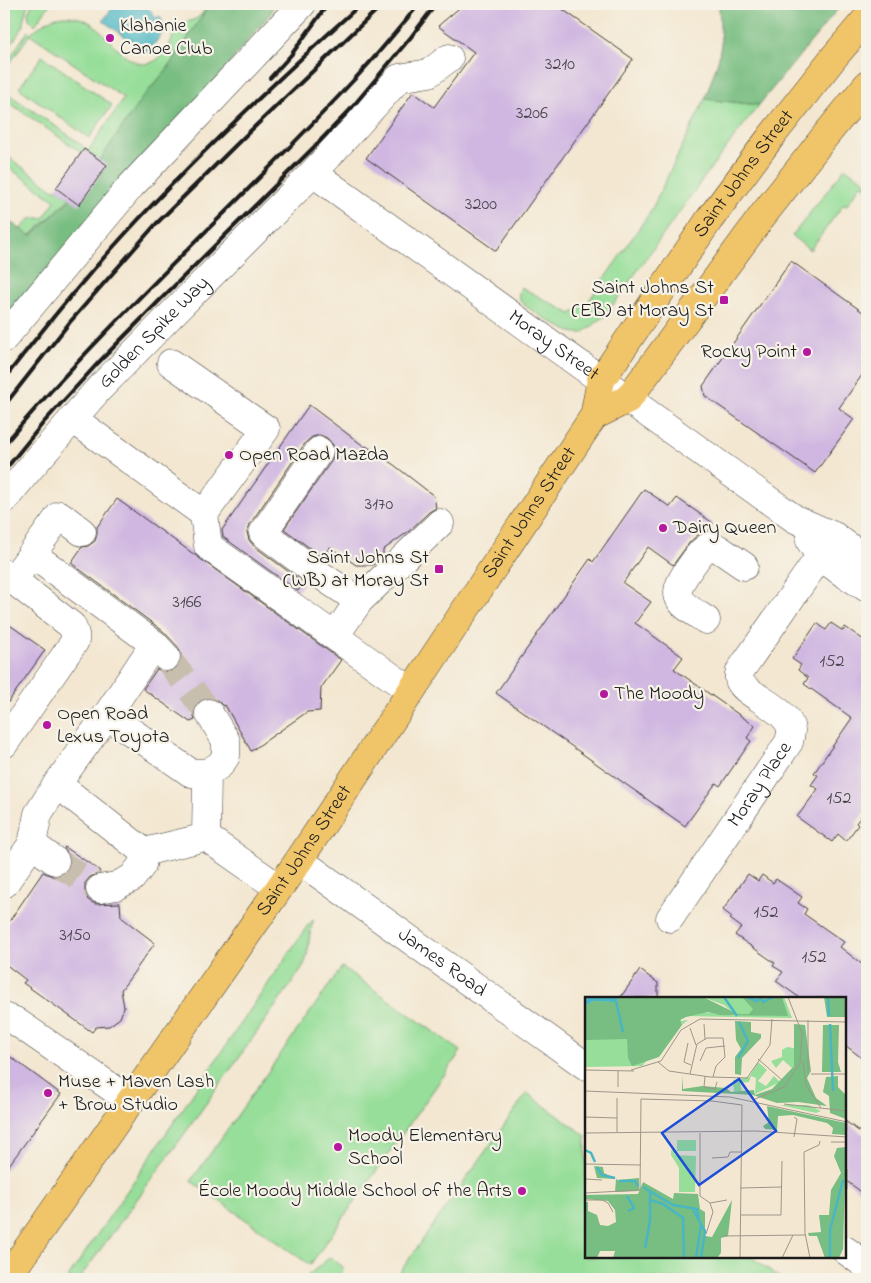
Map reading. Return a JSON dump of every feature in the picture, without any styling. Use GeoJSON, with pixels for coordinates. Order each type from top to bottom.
{"type":"FeatureCollection","features":[{"type":"Feature","properties":{"kind":"main road","name":"Saint Johns Street"},"geometry":{"type":"LineString","coordinates":[[6,1279],[299,860],[594,416],[601,380],[709,220],[770,138],[867,18]]}},
{"type":"Feature","properties":{"kind":"main road","name":"Saint Johns Street"},"geometry":{"type":"LineString","coordinates":[[594,416],[628,399],[763,215],[867,85]]}},
{"type":"Feature","properties":{"kind":"street"},"geometry":{"type":"LineString","coordinates":[[4,338],[131,186],[302,4]]}},
{"type":"Feature","properties":{"kind":"street","name":"Golden Spike Way"},"geometry":{"type":"LineString","coordinates":[[4,500],[96,392],[313,173],[399,78],[429,73],[449,58]]}},
{"type":"Feature","properties":{"kind":"street","name":"Moray Street"},"geometry":{"type":"LineString","coordinates":[[313,173],[795,519],[827,546],[843,573],[867,588]]}},
{"type":"Feature","properties":{"kind":"street"},"geometry":{"type":"LineString","coordinates":[[171,363],[266,429],[204,514],[208,546],[411,691]]}},
{"type":"Feature","properties":{"kind":"street"},"geometry":{"type":"LineString","coordinates":[[73,419],[204,514]]}},
{"type":"Feature","properties":{"kind":"street"},"geometry":{"type":"LineString","coordinates":[[319,451],[263,533],[359,601]]}},
{"type":"Feature","properties":{"kind":"street"},"geometry":{"type":"LineString","coordinates":[[4,744],[75,641],[72,626],[8,576],[32,554],[60,516],[82,532]]}},
{"type":"Feature","properties":{"kind":"street"},"geometry":{"type":"LineString","coordinates":[[335,636],[359,601],[440,523]]}},
{"type":"Feature","properties":{"kind":"street"},"geometry":{"type":"LineString","coordinates":[[706,620],[680,601],[677,594],[678,586],[682,579],[703,550],[710,546],[719,549],[744,566]]}},
{"type":"Feature","properties":{"kind":"street","name":"Moray Street"},"geometry":{"type":"LineString","coordinates":[[827,546],[867,560]]}},
{"type":"Feature","properties":{"kind":"street","name":"Moray Place"},"geometry":{"type":"LineString","coordinates":[[670,918],[789,742],[791,730],[785,718],[744,687],[738,676],[827,546]]}},
{"type":"Feature","properties":{"kind":"street"},"geometry":{"type":"LineString","coordinates":[[4,884],[32,844],[38,814],[57,784],[107,715],[160,651],[32,554]]}},
{"type":"Feature","properties":{"kind":"street"},"geometry":{"type":"LineString","coordinates":[[107,715],[191,773],[207,773],[220,765],[226,756],[226,741],[209,713]]}},
{"type":"Feature","properties":{"kind":"street"},"geometry":{"type":"LineString","coordinates":[[206,837],[207,773]]}},
{"type":"Feature","properties":{"kind":"street"},"geometry":{"type":"LineString","coordinates":[[57,784],[144,852]]}},
{"type":"Feature","properties":{"kind":"street"},"geometry":{"type":"LineString","coordinates":[[144,852],[206,837],[279,888]]}},
{"type":"Feature","properties":{"kind":"street"},"geometry":{"type":"LineString","coordinates":[[32,844],[55,861]]}},
{"type":"Feature","properties":{"kind":"street"},"geometry":{"type":"LineString","coordinates":[[100,889],[116,886],[132,878],[142,865],[144,852]]}},
{"type":"Feature","properties":{"kind":"street","name":"James Road"},"geometry":{"type":"LineString","coordinates":[[299,860],[585,1065]]}},
{"type":"Feature","properties":{"kind":"street"},"geometry":{"type":"LineString","coordinates":[[4,1017],[15,1021],[131,1101]]}},
{"type":"Feature","properties":{"kind":"street"},"geometry":{"type":"LineString","coordinates":[[846,1251],[867,1266]]}},
{"type":"Feature","properties":{"kind":"green space"},"geometry":{"type":"Polygon","coordinates":[[[16,4],[28,4],[24,25],[4,55],[4,13],[16,4]]]}},
{"type":"Feature","properties":{"kind":"green space"},"geometry":{"type":"Polygon","coordinates":[[[32,4],[50,4],[35,25],[29,19],[28,13],[32,4]]]}},
{"type":"Feature","properties":{"kind":"green space"},"geometry":{"type":"Polygon","coordinates":[[[207,4],[210,4],[167,69],[142,98],[100,160],[84,149],[82,153],[4,99],[4,91],[77,141],[88,151],[124,98],[30,34],[4,72],[4,66],[28,31],[30,33],[57,17],[76,17],[94,25],[123,54],[132,60],[150,63],[159,58],[164,52],[178,26],[181,23],[198,18],[207,4]]]}},
{"type":"Feature","properties":{"kind":"green space"},"geometry":{"type":"Polygon","coordinates":[[[210,4],[274,4],[271,13],[227,66],[4,322],[4,218],[31,236],[79,191],[142,98],[168,69],[210,4]]]}},
{"type":"Feature","properties":{"kind":"green space"},"geometry":{"type":"Polygon","coordinates":[[[717,4],[842,4],[759,105],[705,99],[718,61],[721,44],[719,5],[717,4]]]}},
{"type":"Feature","properties":{"kind":"green space"},"geometry":{"type":"Polygon","coordinates":[[[42,56],[112,105],[89,138],[19,88],[42,56]]]}},
{"type":"Feature","properties":{"kind":"green space"},"geometry":{"type":"Polygon","coordinates":[[[705,99],[759,105],[713,165],[605,316],[583,333],[572,332],[545,318],[521,302],[519,293],[521,287],[571,314],[588,302],[651,211],[705,99]]]}},
{"type":"Feature","properties":{"kind":"green space"},"geometry":{"type":"Polygon","coordinates":[[[4,154],[54,190],[56,188],[70,198],[30,236],[20,230],[30,219],[44,218],[55,201],[4,164],[4,154]]]}},
{"type":"Feature","properties":{"kind":"green space"},"geometry":{"type":"Polygon","coordinates":[[[845,168],[867,182],[867,188],[861,184],[847,205],[844,204],[810,250],[792,236],[845,168]]]}},
{"type":"Feature","properties":{"kind":"green space"},"geometry":{"type":"Polygon","coordinates":[[[314,919],[305,962],[294,980],[79,1279],[67,1279],[308,925],[314,919]]]}},
{"type":"Feature","properties":{"kind":"green space"},"geometry":{"type":"Polygon","coordinates":[[[342,967],[461,1051],[310,1265],[191,1181],[342,967]]]}},
{"type":"Feature","properties":{"kind":"green space","name":"École Moody Middle School of the Arts"},"geometry":{"type":"Polygon","coordinates":[[[527,1093],[585,1135],[585,1258],[752,1258],[782,1279],[395,1279],[527,1093]]]}},
{"type":"Feature","properties":{"kind":"green space"},"geometry":{"type":"Polygon","coordinates":[[[330,1257],[343,1267],[342,1279],[304,1279],[330,1257]]]}},
{"type":"Feature","properties":{"kind":"water"},"geometry":{"type":"Polygon","coordinates":[[[115,4],[144,6],[149,9],[155,18],[160,16],[166,28],[148,53],[103,21],[115,4]]]}},
{"type":"Feature","properties":{"kind":"building"},"geometry":{"type":"Polygon","coordinates":[[[464,4],[555,4],[633,59],[496,251],[366,158],[413,92],[434,107],[474,52],[438,26],[464,4]]]}},
{"type":"Feature","properties":{"kind":"building"},"geometry":{"type":"Polygon","coordinates":[[[84,149],[107,165],[79,205],[56,188],[84,149]]]}},
{"type":"Feature","properties":{"kind":"building"},"geometry":{"type":"Polygon","coordinates":[[[791,261],[867,315],[867,368],[839,408],[854,419],[815,473],[705,396],[703,386],[791,261]]]}},
{"type":"Feature","properties":{"kind":"building"},"geometry":{"type":"Polygon","coordinates":[[[309,405],[365,447],[394,465],[434,496],[436,508],[383,550],[383,556],[373,565],[356,565],[330,547],[322,557],[284,529],[332,460],[334,453],[333,445],[327,438],[320,435],[312,437],[306,442],[250,524],[247,532],[249,540],[254,546],[304,583],[298,591],[223,537],[222,530],[309,405]]]}},
{"type":"Feature","properties":{"kind":"building","name":"The Moody"},"geometry":{"type":"Polygon","coordinates":[[[644,489],[670,507],[677,498],[713,523],[708,531],[699,534],[690,542],[673,565],[648,547],[623,583],[651,602],[635,623],[683,657],[674,669],[755,726],[747,738],[751,741],[720,786],[716,783],[685,826],[496,693],[590,559],[593,562],[644,489]]]}},
{"type":"Feature","properties":{"kind":"building"},"geometry":{"type":"Polygon","coordinates":[[[117,499],[341,660],[321,688],[320,711],[307,712],[251,751],[225,705],[223,706],[217,700],[208,697],[201,700],[195,706],[193,713],[195,720],[190,722],[143,689],[157,669],[162,672],[169,672],[177,668],[181,662],[181,654],[178,647],[163,631],[71,563],[82,547],[88,546],[95,541],[97,527],[117,499]]]}},
{"type":"Feature","properties":{"kind":"building"},"geometry":{"type":"Polygon","coordinates":[[[4,621],[45,650],[4,708],[4,621]]]}},
{"type":"Feature","properties":{"kind":"building"},"geometry":{"type":"Polygon","coordinates":[[[817,623],[826,630],[831,623],[843,631],[845,627],[867,642],[867,809],[856,823],[858,825],[846,841],[838,834],[832,842],[797,817],[818,789],[811,785],[818,775],[814,773],[852,718],[804,684],[808,678],[798,670],[801,665],[792,659],[817,623]]]}},
{"type":"Feature","properties":{"kind":"building"},"geometry":{"type":"Polygon","coordinates":[[[65,847],[99,870],[100,873],[90,877],[85,883],[88,900],[95,904],[120,903],[121,917],[155,943],[121,990],[124,1007],[120,1018],[109,1026],[96,1027],[92,1032],[23,983],[26,980],[4,963],[4,929],[43,872],[54,877],[62,875],[68,870],[71,862],[65,847]]]}},
{"type":"Feature","properties":{"kind":"building"},"geometry":{"type":"Polygon","coordinates":[[[748,874],[758,881],[762,875],[773,883],[776,879],[802,897],[798,903],[807,909],[804,914],[844,942],[840,947],[867,968],[867,1062],[846,1046],[846,997],[799,997],[776,981],[783,972],[773,966],[775,963],[735,935],[741,927],[730,919],[732,917],[723,910],[748,874]]]}},
{"type":"Feature","properties":{"kind":"building"},"geometry":{"type":"Polygon","coordinates":[[[640,970],[658,983],[658,997],[621,997],[640,970]]]}},
{"type":"Feature","properties":{"kind":"building"},"geometry":{"type":"Polygon","coordinates":[[[4,1052],[61,1094],[4,1172],[4,1052]]]}},
{"type":"Feature","properties":{"kind":"building"},"geometry":{"type":"Polygon","coordinates":[[[846,1122],[867,1137],[867,1196],[846,1181],[846,1122]]]}},
{"type":"Feature","properties":{"kind":"tunnel"},"geometry":{"type":"LineString","coordinates":[[166,657],[209,713]]}},
{"type":"Feature","properties":{"kind":"tunnel"},"geometry":{"type":"LineString","coordinates":[[55,861],[100,889]]}},
{"type":"Feature","properties":{"kind":"railway"},"geometry":{"type":"LineString","coordinates":[[270,78],[291,55],[328,4]]}},
{"type":"Feature","properties":{"kind":"railway"},"geometry":{"type":"LineString","coordinates":[[4,379],[109,251],[153,204],[240,116],[361,4]]}},
{"type":"Feature","properties":{"kind":"railway"},"geometry":{"type":"LineString","coordinates":[[4,406],[70,322],[155,225],[383,4]]}},
{"type":"Feature","properties":{"kind":"railway"},"geometry":{"type":"LineString","coordinates":[[4,445],[87,352],[359,74],[419,4]]}},
{"type":"Feature","properties":{"kind":"railway"},"geometry":{"type":"LineString","coordinates":[[4,471],[44,422],[98,363],[349,111],[436,4]]}},
{"type":"Feature","properties":{"kind":"place","name":"Klahanie Canoe Club"},"geometry":{"type":"Point","coordinates":[110,38]}},
{"type":"Feature","properties":{"kind":"place","name":"Saint Johns St (EB) at Moray St"},"geometry":{"type":"Point","coordinates":[724,300]}},
{"type":"Feature","properties":{"kind":"place","name":"Rocky Point"},"geometry":{"type":"Point","coordinates":[807,352]}},
{"type":"Feature","properties":{"kind":"place","name":"Open Road Mazda"},"geometry":{"type":"Point","coordinates":[229,455]}},
{"type":"Feature","properties":{"kind":"place","name":"Dairy Queen"},"geometry":{"type":"Point","coordinates":[663,528]}},
{"type":"Feature","properties":{"kind":"place","name":"Saint Johns St (WB) at Moray St"},"geometry":{"type":"Point","coordinates":[439,569]}},
{"type":"Feature","properties":{"kind":"place","name":"The Moody"},"geometry":{"type":"Point","coordinates":[604,694]}},
{"type":"Feature","properties":{"kind":"place","name":"Open Road Lexus Toyota"},"geometry":{"type":"Point","coordinates":[47,725]}},
{"type":"Feature","properties":{"kind":"place","name":"Muse + Maven Lash + Brow Studio"},"geometry":{"type":"Point","coordinates":[48,1093]}},
{"type":"Feature","properties":{"kind":"place","name":"Moody Elementary School"},"geometry":{"type":"Point","coordinates":[338,1147]}},
{"type":"Feature","properties":{"kind":"place","name":"École Moody Middle School of the Arts"},"geometry":{"type":"Point","coordinates":[522,1191]}}]}
